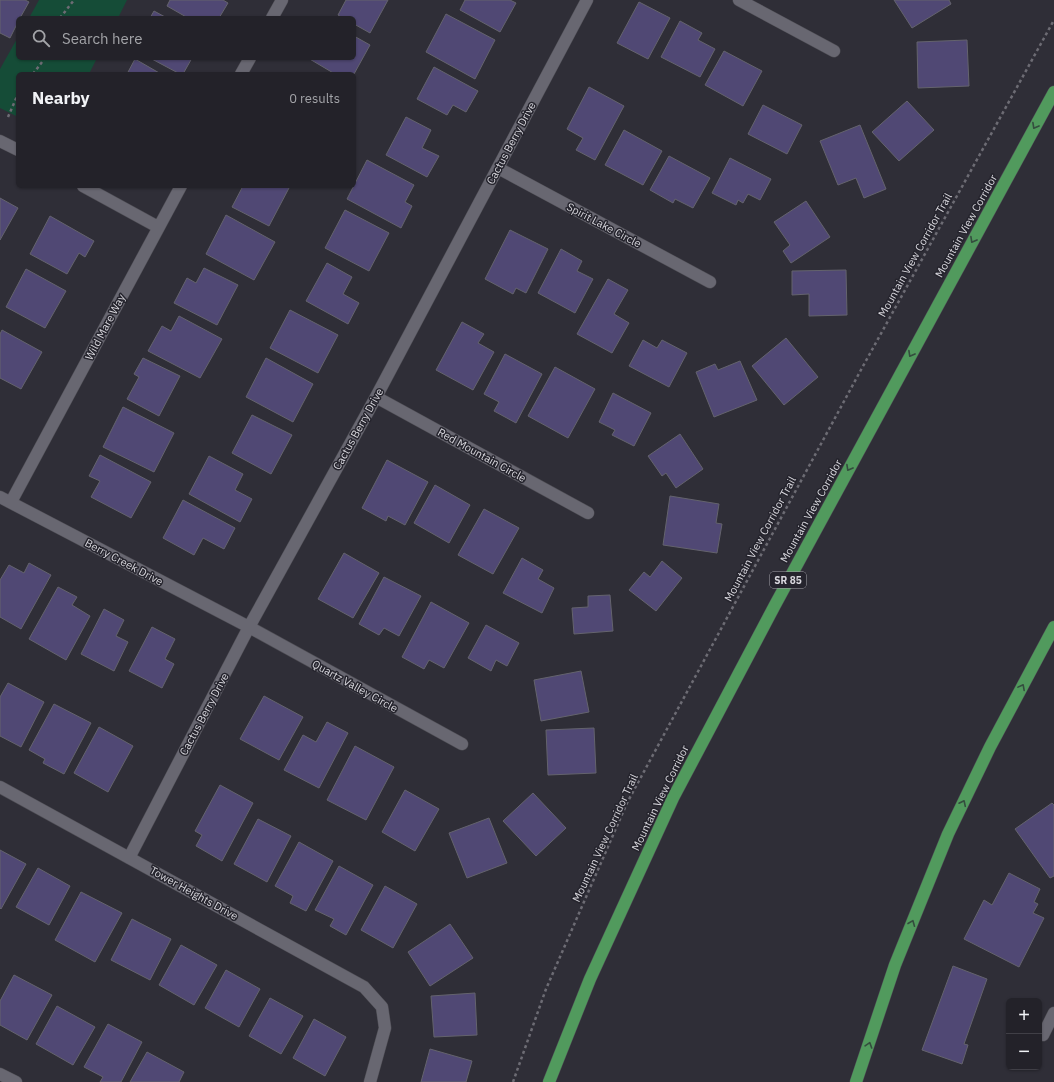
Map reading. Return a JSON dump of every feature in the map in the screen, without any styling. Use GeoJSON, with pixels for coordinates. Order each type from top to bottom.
{"type":"FeatureCollection","features":[{"type":"Feature","properties":{"kind":"highway","name":"Mountain View Corridor"},"geometry":{"type":"LineString","coordinates":[[549,1082],[590,979],[673,798],[775,605],[1054,92]]}},
{"type":"Feature","properties":{"kind":"highway"},"geometry":{"type":"LineString","coordinates":[[856,1082],[895,965],[948,834],[990,747],[1054,627]]}},
{"type":"Feature","properties":{"kind":"street"},"geometry":{"type":"LineString","coordinates":[[273,16],[282,0]]}},
{"type":"Feature","properties":{"kind":"street","name":"Cactus Berry Drive"},"geometry":{"type":"LineString","coordinates":[[129,858],[249,627],[376,397],[587,0]]}},
{"type":"Feature","properties":{"kind":"street"},"geometry":{"type":"LineString","coordinates":[[739,0],[834,51]]}},
{"type":"Feature","properties":{"kind":"street"},"geometry":{"type":"LineString","coordinates":[[242,72],[249,60]]}},
{"type":"Feature","properties":{"kind":"street"},"geometry":{"type":"LineString","coordinates":[[0,141],[16,149]]}},
{"type":"Feature","properties":{"kind":"street","name":"Spirit Lake Circle"},"geometry":{"type":"LineString","coordinates":[[498,168],[710,282]]}},
{"type":"Feature","properties":{"kind":"street"},"geometry":{"type":"LineString","coordinates":[[87,188],[158,227]]}},
{"type":"Feature","properties":{"kind":"street","name":"Wild Mare Way"},"geometry":{"type":"LineString","coordinates":[[5,500],[179,188]]}},
{"type":"Feature","properties":{"kind":"street","name":"Red Mountain Circle"},"geometry":{"type":"LineString","coordinates":[[376,397],[588,513]]}},
{"type":"Feature","properties":{"kind":"street","name":"Berry Creek Drive"},"geometry":{"type":"LineString","coordinates":[[5,500],[249,627]]}},
{"type":"Feature","properties":{"kind":"street","name":"Quartz Valley Circle"},"geometry":{"type":"LineString","coordinates":[[249,627],[462,744]]}},
{"type":"Feature","properties":{"kind":"street","name":"Tower Heights Drive"},"geometry":{"type":"LineString","coordinates":[[0,787],[364,987],[382,1007],[385,1028],[370,1082]]}},
{"type":"Feature","properties":{"kind":"street"},"geometry":{"type":"LineString","coordinates":[[1043,1035],[1054,1013]]}},
{"type":"Feature","properties":{"kind":"street"},"geometry":{"type":"LineString","coordinates":[[0,1074],[16,1082]]}},
{"type":"Feature","properties":{"kind":"path"},"geometry":{"type":"LineString","coordinates":[[62,16],[74,0]]}},
{"type":"Feature","properties":{"kind":"path","name":"Mountain View Corridor Trail"},"geometry":{"type":"LineString","coordinates":[[513,1082],[546,990],[627,803],[866,361],[1054,20]]}},
{"type":"Feature","properties":{"kind":"path"},"geometry":{"type":"LineString","coordinates":[[34,72],[44,60]]}},
{"type":"Feature","properties":{"kind":"path"},"geometry":{"type":"LineString","coordinates":[[8,117],[16,99]]}},
{"type":"Feature","properties":{"kind":"green space"},"geometry":{"type":"Polygon","coordinates":[[[39,0],[127,0],[119,16],[30,16],[39,0]]]}},
{"type":"Feature","properties":{"kind":"green space"},"geometry":{"type":"Polygon","coordinates":[[[16,41],[16,60],[96,60],[90,72],[16,72],[16,116],[0,108],[0,69],[16,41]]]}},
{"type":"Feature","properties":{"kind":"building"},"geometry":{"type":"Polygon","coordinates":[[[0,0],[25,0],[29,2],[21,16],[16,16],[16,26],[10,38],[0,33],[0,0]]]}},
{"type":"Feature","properties":{"kind":"building"},"geometry":{"type":"Polygon","coordinates":[[[170,0],[223,0],[228,3],[220,16],[184,16],[167,6],[170,0]]]}},
{"type":"Feature","properties":{"kind":"building"},"geometry":{"type":"Polygon","coordinates":[[[346,0],[388,0],[370,33],[356,25],[356,16],[338,15],[346,0]]]}},
{"type":"Feature","properties":{"kind":"building"},"geometry":{"type":"Polygon","coordinates":[[[465,0],[510,0],[516,3],[500,32],[460,10],[465,0]]]}},
{"type":"Feature","properties":{"kind":"building"},"geometry":{"type":"Polygon","coordinates":[[[894,0],[949,0],[951,4],[912,28],[894,0]]]}},
{"type":"Feature","properties":{"kind":"building"},"geometry":{"type":"Polygon","coordinates":[[[639,2],[670,18],[648,59],[617,43],[639,2]]]}},
{"type":"Feature","properties":{"kind":"building"},"geometry":{"type":"Polygon","coordinates":[[[154,11],[163,16],[151,16],[154,11]]]}},
{"type":"Feature","properties":{"kind":"building"},"geometry":{"type":"Polygon","coordinates":[[[446,14],[495,40],[475,79],[426,52],[446,14]]]}},
{"type":"Feature","properties":{"kind":"building"},"geometry":{"type":"Polygon","coordinates":[[[680,21],[702,33],[698,40],[715,49],[700,77],[661,57],[680,21]]]}},
{"type":"Feature","properties":{"kind":"building"},"geometry":{"type":"Polygon","coordinates":[[[356,37],[370,45],[355,72],[332,72],[311,60],[356,60],[356,37]]]}},
{"type":"Feature","properties":{"kind":"building"},"geometry":{"type":"Polygon","coordinates":[[[967,40],[969,86],[918,88],[917,42],[967,40]]]}},
{"type":"Feature","properties":{"kind":"building"},"geometry":{"type":"Polygon","coordinates":[[[724,51],[762,71],[743,106],[705,85],[724,51]]]}},
{"type":"Feature","properties":{"kind":"building"},"geometry":{"type":"Polygon","coordinates":[[[134,60],[137,60],[158,72],[128,72],[134,60]]]}},
{"type":"Feature","properties":{"kind":"building"},"geometry":{"type":"Polygon","coordinates":[[[154,60],[191,60],[184,72],[176,72],[154,60]]]}},
{"type":"Feature","properties":{"kind":"building"},"geometry":{"type":"Polygon","coordinates":[[[434,67],[478,91],[466,112],[453,105],[447,115],[417,99],[434,67]]]}},
{"type":"Feature","properties":{"kind":"building"},"geometry":{"type":"Polygon","coordinates":[[[589,87],[624,106],[595,160],[576,150],[583,138],[567,129],[589,87]]]}},
{"type":"Feature","properties":{"kind":"building"},"geometry":{"type":"Polygon","coordinates":[[[907,101],[934,130],[899,161],[872,132],[907,101]]]}},
{"type":"Feature","properties":{"kind":"building"},"geometry":{"type":"Polygon","coordinates":[[[763,105],[802,125],[787,154],[748,134],[763,105]]]}},
{"type":"Feature","properties":{"kind":"building"},"geometry":{"type":"Polygon","coordinates":[[[406,117],[431,130],[422,148],[439,156],[427,177],[386,155],[406,117]]]}},
{"type":"Feature","properties":{"kind":"building"},"geometry":{"type":"Polygon","coordinates":[[[860,125],[886,189],[864,198],[856,178],[838,185],[820,141],[860,125]]]}},
{"type":"Feature","properties":{"kind":"building"},"geometry":{"type":"Polygon","coordinates":[[[624,130],[662,151],[643,185],[605,165],[624,130]]]}},
{"type":"Feature","properties":{"kind":"building"},"geometry":{"type":"Polygon","coordinates":[[[669,156],[710,178],[693,208],[675,199],[673,203],[650,190],[669,156]]]}},
{"type":"Feature","properties":{"kind":"building"},"geometry":{"type":"Polygon","coordinates":[[[730,158],[771,179],[760,200],[748,194],[743,203],[738,200],[736,205],[712,193],[730,158]]]}},
{"type":"Feature","properties":{"kind":"building"},"geometry":{"type":"Polygon","coordinates":[[[367,160],[414,185],[405,202],[412,206],[401,228],[347,199],[353,188],[356,188],[356,181],[367,160]]]}},
{"type":"Feature","properties":{"kind":"building"},"geometry":{"type":"Polygon","coordinates":[[[242,188],[289,188],[269,226],[232,207],[242,188]]]}},
{"type":"Feature","properties":{"kind":"building"},"geometry":{"type":"Polygon","coordinates":[[[0,198],[18,208],[0,240],[0,198]]]}},
{"type":"Feature","properties":{"kind":"building"},"geometry":{"type":"Polygon","coordinates":[[[806,201],[830,237],[791,263],[783,251],[790,245],[774,222],[806,201]]]}},
{"type":"Feature","properties":{"kind":"building"},"geometry":{"type":"Polygon","coordinates":[[[345,210],[389,233],[369,271],[325,248],[345,210]]]}},
{"type":"Feature","properties":{"kind":"building"},"geometry":{"type":"Polygon","coordinates":[[[226,215],[275,242],[254,280],[206,254],[226,215]]]}},
{"type":"Feature","properties":{"kind":"building"},"geometry":{"type":"Polygon","coordinates":[[[50,216],[94,241],[85,257],[79,253],[67,274],[30,254],[50,216]]]}},
{"type":"Feature","properties":{"kind":"building"},"geometry":{"type":"Polygon","coordinates":[[[510,230],[548,249],[526,293],[516,288],[513,294],[485,279],[510,230]]]}},
{"type":"Feature","properties":{"kind":"building"},"geometry":{"type":"Polygon","coordinates":[[[561,249],[582,261],[577,271],[593,279],[575,313],[538,293],[561,249]]]}},
{"type":"Feature","properties":{"kind":"building"},"geometry":{"type":"Polygon","coordinates":[[[327,263],[352,277],[343,294],[359,303],[348,324],[306,301],[327,263]]]}},
{"type":"Feature","properties":{"kind":"building"},"geometry":{"type":"Polygon","coordinates":[[[204,268],[238,285],[217,325],[174,303],[187,278],[196,283],[204,268]]]}},
{"type":"Feature","properties":{"kind":"building"},"geometry":{"type":"Polygon","coordinates":[[[26,269],[66,291],[45,328],[6,307],[26,269]]]}},
{"type":"Feature","properties":{"kind":"building"},"geometry":{"type":"Polygon","coordinates":[[[846,270],[847,315],[809,316],[809,294],[792,295],[792,271],[846,270]]]}},
{"type":"Feature","properties":{"kind":"building"},"geometry":{"type":"Polygon","coordinates":[[[608,279],[628,290],[614,314],[629,323],[612,353],[577,334],[608,279]]]}},
{"type":"Feature","properties":{"kind":"building"},"geometry":{"type":"Polygon","coordinates":[[[290,310],[338,335],[318,373],[270,348],[290,310]]]}},
{"type":"Feature","properties":{"kind":"building"},"geometry":{"type":"Polygon","coordinates":[[[179,316],[222,339],[200,378],[148,351],[162,326],[171,331],[179,316]]]}},
{"type":"Feature","properties":{"kind":"building"},"geometry":{"type":"Polygon","coordinates":[[[462,322],[484,334],[478,343],[494,352],[473,390],[436,370],[462,322]]]}},
{"type":"Feature","properties":{"kind":"building"},"geometry":{"type":"Polygon","coordinates":[[[2,330],[42,352],[21,389],[0,378],[0,334],[2,330]]]}},
{"type":"Feature","properties":{"kind":"building"},"geometry":{"type":"Polygon","coordinates":[[[786,338],[818,377],[784,405],[752,366],[786,338]]]}},
{"type":"Feature","properties":{"kind":"building"},"geometry":{"type":"Polygon","coordinates":[[[643,340],[657,348],[662,340],[687,353],[669,387],[629,366],[643,340]]]}},
{"type":"Feature","properties":{"kind":"building"},"geometry":{"type":"Polygon","coordinates":[[[505,354],[542,374],[516,423],[494,411],[499,402],[484,394],[505,354]]]}},
{"type":"Feature","properties":{"kind":"building"},"geometry":{"type":"Polygon","coordinates":[[[143,358],[180,376],[159,416],[127,399],[139,377],[134,374],[143,358]]]}},
{"type":"Feature","properties":{"kind":"building"},"geometry":{"type":"Polygon","coordinates":[[[266,358],[313,384],[293,422],[246,397],[266,358]]]}},
{"type":"Feature","properties":{"kind":"building"},"geometry":{"type":"Polygon","coordinates":[[[740,361],[757,400],[714,417],[696,372],[715,364],[718,370],[740,361]]]}},
{"type":"Feature","properties":{"kind":"building"},"geometry":{"type":"Polygon","coordinates":[[[555,367],[595,389],[568,438],[528,416],[555,367]]]}},
{"type":"Feature","properties":{"kind":"building"},"geometry":{"type":"Polygon","coordinates":[[[613,393],[651,413],[634,446],[612,435],[615,430],[599,422],[613,393]]]}},
{"type":"Feature","properties":{"kind":"building"},"geometry":{"type":"Polygon","coordinates":[[[123,407],[174,433],[154,472],[103,447],[123,407]]]}},
{"type":"Feature","properties":{"kind":"building"},"geometry":{"type":"Polygon","coordinates":[[[252,415],[292,435],[271,474],[232,453],[252,415]]]}},
{"type":"Feature","properties":{"kind":"building"},"geometry":{"type":"Polygon","coordinates":[[[680,434],[703,469],[676,488],[666,473],[662,476],[648,456],[680,434]]]}},
{"type":"Feature","properties":{"kind":"building"},"geometry":{"type":"Polygon","coordinates":[[[100,455],[151,482],[131,518],[91,497],[100,481],[89,476],[100,455]]]}},
{"type":"Feature","properties":{"kind":"building"},"geometry":{"type":"Polygon","coordinates":[[[209,456],[243,474],[235,490],[252,499],[240,522],[189,494],[209,456]]]}},
{"type":"Feature","properties":{"kind":"building"},"geometry":{"type":"Polygon","coordinates":[[[387,460],[428,482],[405,525],[388,516],[386,521],[362,508],[387,460]]]}},
{"type":"Feature","properties":{"kind":"building"},"geometry":{"type":"Polygon","coordinates":[[[435,485],[470,505],[449,543],[414,523],[435,485]]]}},
{"type":"Feature","properties":{"kind":"building"},"geometry":{"type":"Polygon","coordinates":[[[670,496],[719,504],[716,523],[722,524],[717,553],[663,545],[670,496]]]}},
{"type":"Feature","properties":{"kind":"building"},"geometry":{"type":"Polygon","coordinates":[[[183,500],[235,528],[224,549],[203,538],[194,555],[163,538],[183,500]]]}},
{"type":"Feature","properties":{"kind":"building"},"geometry":{"type":"Polygon","coordinates":[[[484,509],[519,528],[493,574],[458,555],[484,509]]]}},
{"type":"Feature","properties":{"kind":"building"},"geometry":{"type":"Polygon","coordinates":[[[344,553],[379,573],[353,618],[318,599],[344,553]]]}},
{"type":"Feature","properties":{"kind":"building"},"geometry":{"type":"Polygon","coordinates":[[[522,558],[543,570],[538,579],[554,588],[542,613],[503,593],[522,558]]]}},
{"type":"Feature","properties":{"kind":"building"},"geometry":{"type":"Polygon","coordinates":[[[662,561],[682,578],[656,611],[629,590],[644,572],[650,577],[662,561]]]}},
{"type":"Feature","properties":{"kind":"building"},"geometry":{"type":"Polygon","coordinates":[[[29,563],[51,575],[21,629],[0,617],[0,580],[9,565],[24,573],[29,563]]]}},
{"type":"Feature","properties":{"kind":"building"},"geometry":{"type":"Polygon","coordinates":[[[384,577],[421,596],[399,636],[384,628],[379,635],[359,624],[384,577]]]}},
{"type":"Feature","properties":{"kind":"building"},"geometry":{"type":"Polygon","coordinates":[[[58,587],[77,597],[72,605],[90,616],[66,660],[29,639],[58,587]]]}},
{"type":"Feature","properties":{"kind":"building"},"geometry":{"type":"Polygon","coordinates":[[[610,595],[613,631],[574,634],[572,608],[588,607],[588,596],[610,595]]]}},
{"type":"Feature","properties":{"kind":"building"},"geometry":{"type":"Polygon","coordinates":[[[431,602],[469,623],[444,668],[429,660],[424,669],[402,657],[431,602]]]}},
{"type":"Feature","properties":{"kind":"building"},"geometry":{"type":"Polygon","coordinates":[[[104,609],[124,620],[116,636],[128,642],[114,671],[81,654],[104,609]]]}},
{"type":"Feature","properties":{"kind":"building"},"geometry":{"type":"Polygon","coordinates":[[[486,625],[519,643],[507,666],[496,660],[491,671],[468,658],[486,625]]]}},
{"type":"Feature","properties":{"kind":"building"},"geometry":{"type":"Polygon","coordinates":[[[152,627],[175,639],[165,659],[174,664],[162,688],[129,671],[152,627]]]}},
{"type":"Feature","properties":{"kind":"building"},"geometry":{"type":"Polygon","coordinates":[[[581,671],[589,712],[541,721],[534,680],[581,671]]]}},
{"type":"Feature","properties":{"kind":"building"},"geometry":{"type":"Polygon","coordinates":[[[8,683],[44,702],[21,747],[0,736],[0,697],[8,683]]]}},
{"type":"Feature","properties":{"kind":"building"},"geometry":{"type":"Polygon","coordinates":[[[264,696],[303,717],[279,760],[240,739],[264,696]]]}},
{"type":"Feature","properties":{"kind":"building"},"geometry":{"type":"Polygon","coordinates":[[[54,704],[91,723],[64,774],[43,763],[45,759],[29,750],[54,704]]]}},
{"type":"Feature","properties":{"kind":"building"},"geometry":{"type":"Polygon","coordinates":[[[327,722],[348,733],[319,788],[284,770],[303,735],[316,742],[327,722]]]}},
{"type":"Feature","properties":{"kind":"building"},"geometry":{"type":"Polygon","coordinates":[[[99,727],[133,746],[108,792],[74,773],[99,727]]]}},
{"type":"Feature","properties":{"kind":"building"},"geometry":{"type":"Polygon","coordinates":[[[594,728],[596,773],[548,775],[546,730],[594,728]]]}},
{"type":"Feature","properties":{"kind":"building"},"geometry":{"type":"Polygon","coordinates":[[[355,746],[394,767],[366,820],[327,800],[355,746]]]}},
{"type":"Feature","properties":{"kind":"building"},"geometry":{"type":"Polygon","coordinates":[[[220,785],[253,803],[222,861],[196,846],[202,835],[195,831],[220,785]]]}},
{"type":"Feature","properties":{"kind":"building"},"geometry":{"type":"Polygon","coordinates":[[[405,790],[439,809],[415,851],[382,832],[405,790]]]}},
{"type":"Feature","properties":{"kind":"building"},"geometry":{"type":"Polygon","coordinates":[[[533,793],[566,828],[536,856],[503,821],[533,793]]]}},
{"type":"Feature","properties":{"kind":"building"},"geometry":{"type":"Polygon","coordinates":[[[1052,803],[1054,805],[1054,876],[1050,878],[1015,829],[1052,803]]]}},
{"type":"Feature","properties":{"kind":"building"},"geometry":{"type":"Polygon","coordinates":[[[489,818],[507,863],[467,878],[449,833],[489,818]]]}},
{"type":"Feature","properties":{"kind":"building"},"geometry":{"type":"Polygon","coordinates":[[[258,819],[291,836],[267,882],[234,864],[258,819]]]}},
{"type":"Feature","properties":{"kind":"building"},"geometry":{"type":"Polygon","coordinates":[[[299,842],[333,861],[306,911],[290,903],[293,896],[275,886],[299,842]]]}},
{"type":"Feature","properties":{"kind":"building"},"geometry":{"type":"Polygon","coordinates":[[[0,850],[26,864],[1,909],[0,908],[0,850]]]}},
{"type":"Feature","properties":{"kind":"building"},"geometry":{"type":"Polygon","coordinates":[[[339,866],[373,885],[346,935],[330,926],[334,919],[315,910],[339,866]]]}},
{"type":"Feature","properties":{"kind":"building"},"geometry":{"type":"Polygon","coordinates":[[[38,868],[70,886],[49,925],[16,907],[38,868]]]}},
{"type":"Feature","properties":{"kind":"building"},"geometry":{"type":"Polygon","coordinates":[[[1009,873],[1040,889],[1034,902],[1038,904],[1033,913],[1044,918],[1019,967],[964,939],[984,900],[992,905],[1009,873]]]}},
{"type":"Feature","properties":{"kind":"building"},"geometry":{"type":"Polygon","coordinates":[[[385,886],[417,904],[393,948],[361,930],[385,886]]]}},
{"type":"Feature","properties":{"kind":"building"},"geometry":{"type":"Polygon","coordinates":[[[81,892],[122,913],[95,962],[55,940],[81,892]]]}},
{"type":"Feature","properties":{"kind":"building"},"geometry":{"type":"Polygon","coordinates":[[[132,919],[171,939],[150,980],[111,960],[132,919]]]}},
{"type":"Feature","properties":{"kind":"building"},"geometry":{"type":"Polygon","coordinates":[[[450,924],[473,958],[430,986],[408,952],[450,924]]]}},
{"type":"Feature","properties":{"kind":"building"},"geometry":{"type":"Polygon","coordinates":[[[181,945],[217,965],[194,1005],[159,985],[181,945]]]}},
{"type":"Feature","properties":{"kind":"building"},"geometry":{"type":"Polygon","coordinates":[[[953,966],[987,979],[964,1044],[968,1045],[962,1064],[922,1050],[953,966]]]}},
{"type":"Feature","properties":{"kind":"building"},"geometry":{"type":"Polygon","coordinates":[[[226,970],[260,989],[239,1027],[205,1008],[226,970]]]}},
{"type":"Feature","properties":{"kind":"building"},"geometry":{"type":"Polygon","coordinates":[[[14,975],[52,995],[27,1040],[0,1025],[0,1001],[14,975]]]}},
{"type":"Feature","properties":{"kind":"building"},"geometry":{"type":"Polygon","coordinates":[[[475,993],[477,1035],[434,1037],[431,996],[475,993]]]}},
{"type":"Feature","properties":{"kind":"building"},"geometry":{"type":"Polygon","coordinates":[[[270,998],[303,1016],[281,1054],[249,1036],[270,998]]]}},
{"type":"Feature","properties":{"kind":"building"},"geometry":{"type":"Polygon","coordinates":[[[57,1006],[95,1027],[73,1065],[36,1044],[57,1006]]]}},
{"type":"Feature","properties":{"kind":"building"},"geometry":{"type":"Polygon","coordinates":[[[314,1019],[346,1037],[325,1076],[293,1058],[314,1019]]]}},
{"type":"Feature","properties":{"kind":"building"},"geometry":{"type":"Polygon","coordinates":[[[108,1024],[142,1042],[121,1082],[100,1082],[103,1077],[84,1067],[108,1024]]]}},
{"type":"Feature","properties":{"kind":"building"},"geometry":{"type":"Polygon","coordinates":[[[430,1049],[472,1061],[466,1082],[421,1082],[430,1049]]]}},
{"type":"Feature","properties":{"kind":"building"},"geometry":{"type":"Polygon","coordinates":[[[147,1052],[184,1072],[179,1082],[130,1082],[147,1052]]]}}]}
